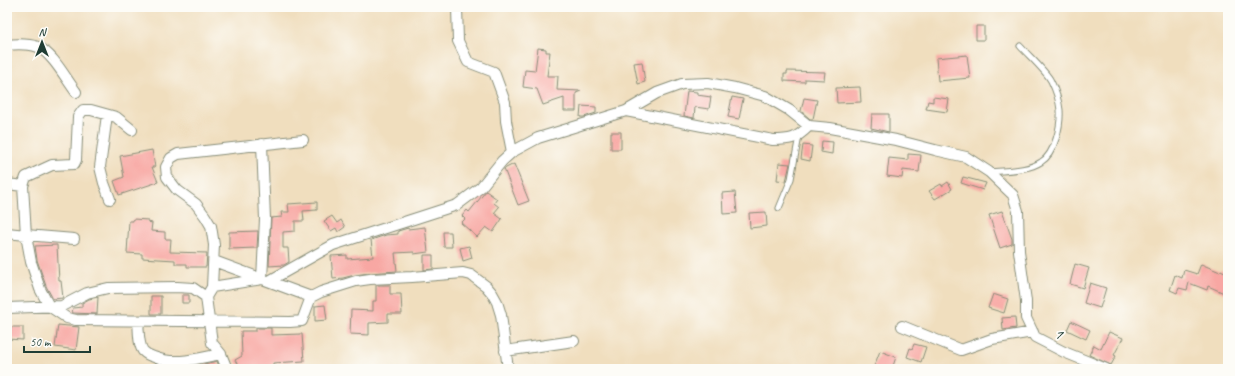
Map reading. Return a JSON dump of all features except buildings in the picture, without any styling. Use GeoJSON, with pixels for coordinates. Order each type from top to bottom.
{"type":"FeatureCollection","features":[{"type":"Feature","properties":{"kind":"street"},"geometry":{"type":"LineString","coordinates":[[457,7],[458,41],[468,62],[494,72],[505,102],[506,121],[512,152]]}},
{"type":"Feature","properties":{"kind":"street"},"geometry":{"type":"LineString","coordinates":[[7,45],[18,44],[37,47],[48,53],[76,92]]}},
{"type":"Feature","properties":{"kind":"street"},"geometry":{"type":"LineString","coordinates":[[212,287],[266,280],[333,245],[457,205],[481,187],[502,161],[512,152],[538,138],[626,111],[657,93],[682,84],[708,83],[735,88],[764,96],[789,110],[809,126],[799,136],[786,140],[773,140],[626,111]]}},
{"type":"Feature","properties":{"kind":"street"},"geometry":{"type":"LineString","coordinates":[[132,130],[116,117],[91,110],[83,110],[78,117],[76,160],[74,164],[52,165],[26,177],[23,186],[26,236],[34,274],[49,306],[67,318],[76,320],[209,322],[302,321],[311,297],[320,292],[370,279],[462,273],[471,275],[486,286],[497,302],[501,315],[508,369]]}},
{"type":"Feature","properties":{"kind":"street"},"geometry":{"type":"LineString","coordinates":[[108,115],[100,167],[110,200]]}},
{"type":"Feature","properties":{"kind":"street","name":"1"},"geometry":{"type":"LineString","coordinates":[[809,126],[830,128],[896,140],[966,158],[989,172],[1013,195],[1018,211],[1019,251],[1026,301],[1026,318],[1033,332],[1036,337],[1064,352],[1106,369]]}},
{"type":"Feature","properties":{"kind":"street"},"geometry":{"type":"LineString","coordinates":[[227,369],[221,354],[212,343],[206,298],[212,287],[214,261],[214,245],[210,226],[196,204],[177,190],[167,177],[166,167],[171,158],[178,154],[303,140]]}},
{"type":"Feature","properties":{"kind":"street"},"geometry":{"type":"LineString","coordinates":[[262,144],[266,280]]}},
{"type":"Feature","properties":{"kind":"street"},"geometry":{"type":"LineString","coordinates":[[7,184],[23,186]]}},
{"type":"Feature","properties":{"kind":"street"},"geometry":{"type":"LineString","coordinates":[[7,233],[26,236],[74,239]]}},
{"type":"Feature","properties":{"kind":"street"},"geometry":{"type":"LineString","coordinates":[[214,261],[311,297]]}},
{"type":"Feature","properties":{"kind":"street"},"geometry":{"type":"LineString","coordinates":[[7,308],[62,306],[87,293],[108,288],[193,288],[206,298]]}},
{"type":"Feature","properties":{"kind":"street"},"geometry":{"type":"LineString","coordinates":[[138,321],[143,351],[162,361],[177,362],[221,354]]}},
{"type":"Feature","properties":{"kind":"street"},"geometry":{"type":"LineString","coordinates":[[902,326],[961,350],[992,339],[1033,332]]}},
{"type":"Feature","properties":{"kind":"street"},"geometry":{"type":"LineString","coordinates":[[505,350],[574,341]]}},
{"type":"Feature","properties":{"kind":"lane"},"geometry":{"type":"LineString","coordinates":[[989,172],[1032,167],[1041,163],[1047,158],[1055,143],[1058,133],[1060,109],[1050,79],[1020,46]]}},
{"type":"Feature","properties":{"kind":"lane"},"geometry":{"type":"LineString","coordinates":[[779,208],[791,179],[799,136]]}}]}
